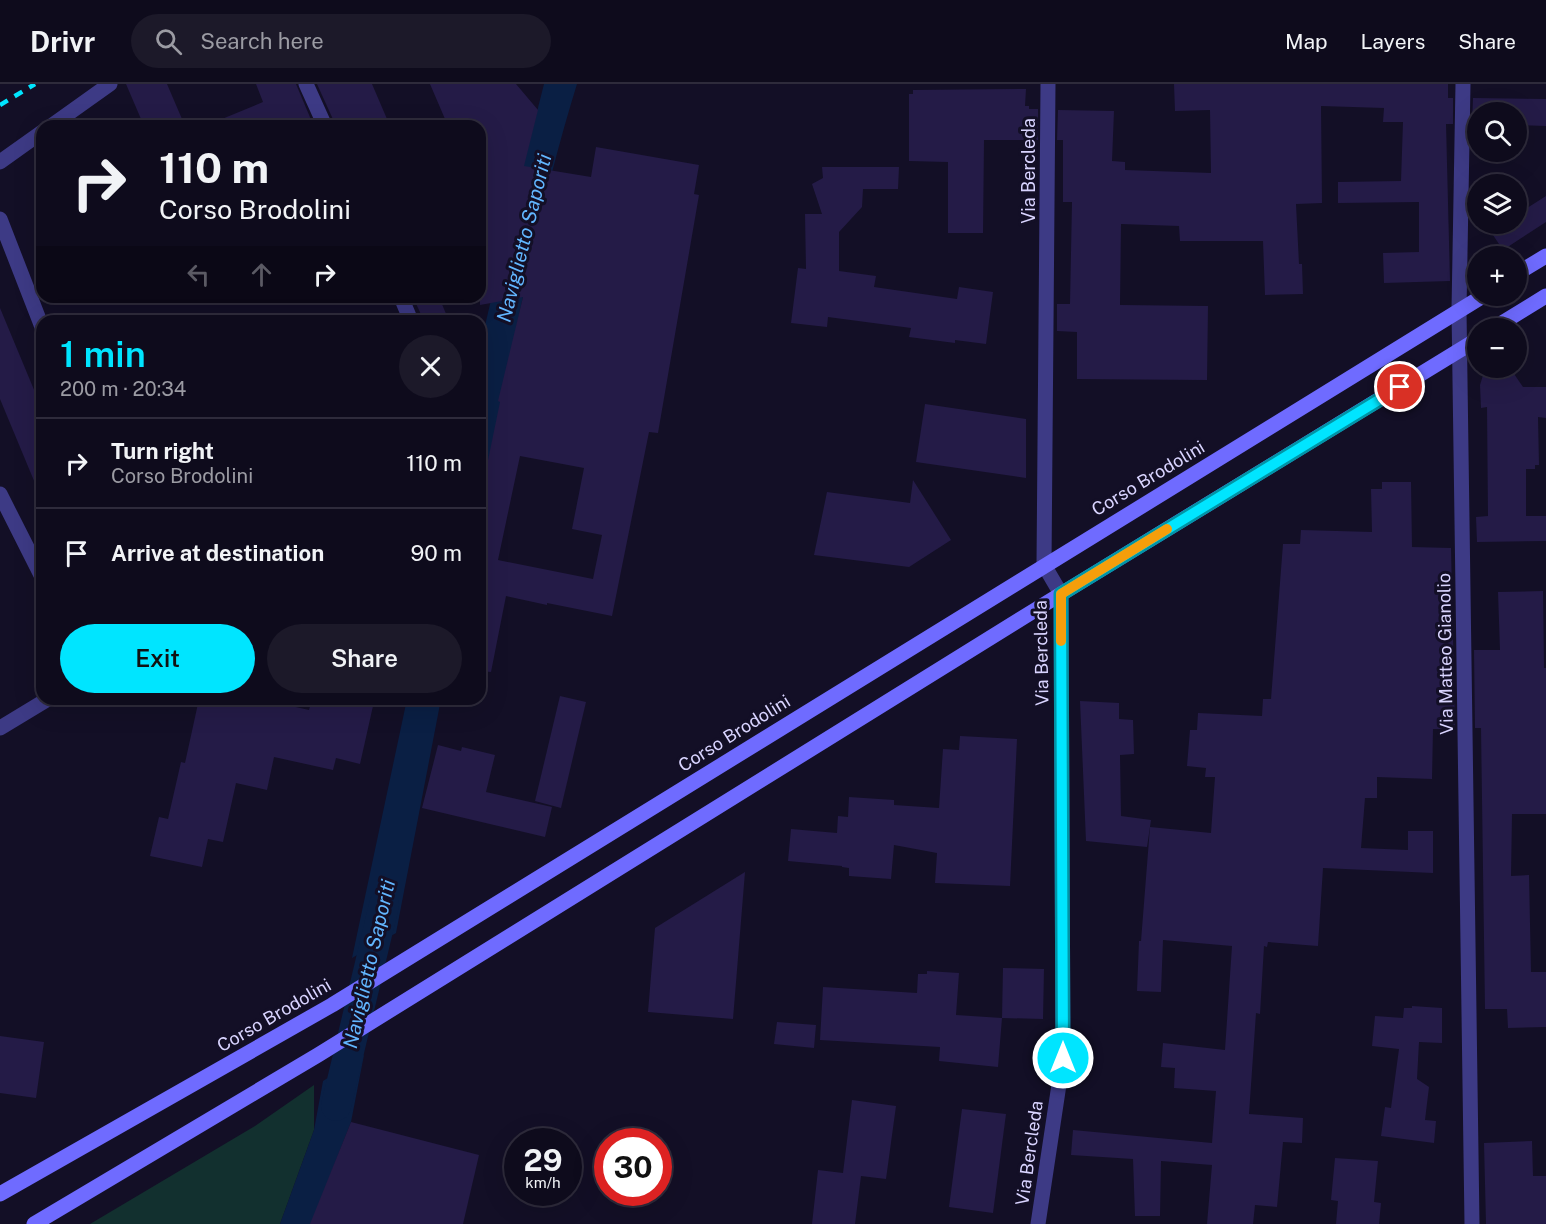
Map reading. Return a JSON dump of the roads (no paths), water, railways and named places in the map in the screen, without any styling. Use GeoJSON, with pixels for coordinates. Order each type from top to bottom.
{"type":"FeatureCollection","features":[{"type":"Feature","properties":{"kind":"main road"},"geometry":{"type":"LineString","coordinates":[[1527,267],[1546,256]]}},
{"type":"Feature","properties":{"kind":"main road"},"geometry":{"type":"LineString","coordinates":[[1510,318],[1546,296]]}},
{"type":"Feature","properties":{"kind":"main road","name":"Corso Brodolini"},"geometry":{"type":"LineString","coordinates":[[0,1194],[332,1005],[1467,305]]}},
{"type":"Feature","properties":{"kind":"main road"},"geometry":{"type":"LineString","coordinates":[[34,1224],[318,1055],[1061,594],[1467,346]]}},
{"type":"Feature","properties":{"kind":"street"},"geometry":{"type":"LineString","coordinates":[[59,120],[110,84]]}},
{"type":"Feature","properties":{"kind":"street"},"geometry":{"type":"LineString","coordinates":[[306,84],[322,120]]}},
{"type":"Feature","properties":{"kind":"street","name":"Via Bercleda"},"geometry":{"type":"LineString","coordinates":[[1038,1224],[1063,1058],[1061,594],[1044,565],[1048,84]]}},
{"type":"Feature","properties":{"kind":"street","name":"Via Matteo Gianolio"},"geometry":{"type":"LineString","coordinates":[[1462,84],[1459,310],[1472,1224]]}},
{"type":"Feature","properties":{"kind":"street"},"geometry":{"type":"LineString","coordinates":[[0,162],[36,136]]}},
{"type":"Feature","properties":{"kind":"street"},"geometry":{"type":"LineString","coordinates":[[0,219],[37,315]]}},
{"type":"Feature","properties":{"kind":"street"},"geometry":{"type":"LineString","coordinates":[[0,494],[36,565]]}},
{"type":"Feature","properties":{"kind":"street"},"geometry":{"type":"LineString","coordinates":[[0,728],[38,705]]}},
{"type":"Feature","properties":{"kind":"water"},"geometry":{"type":"Polygon","coordinates":[[[544,84],[577,84],[550,179],[487,470],[486,321],[544,84]]]}},
{"type":"Feature","properties":{"kind":"water"},"geometry":{"type":"Polygon","coordinates":[[[406,705],[440,705],[396,933],[352,958],[406,705]]]}},
{"type":"Feature","properties":{"kind":"water"},"geometry":{"type":"Polygon","coordinates":[[[364,1055],[351,1122],[311,1224],[280,1224],[314,1130],[323,1081],[364,1055]]]}},
{"type":"Feature","properties":{"kind":"waterway","name":"Naviglietto Saporiti"},"geometry":{"type":"LineString","coordinates":[[336,1106],[384,905]]}},
{"type":"Feature","properties":{"kind":"railway"},"geometry":{"type":"LineString","coordinates":[[0,105],[35,84]]}}]}
